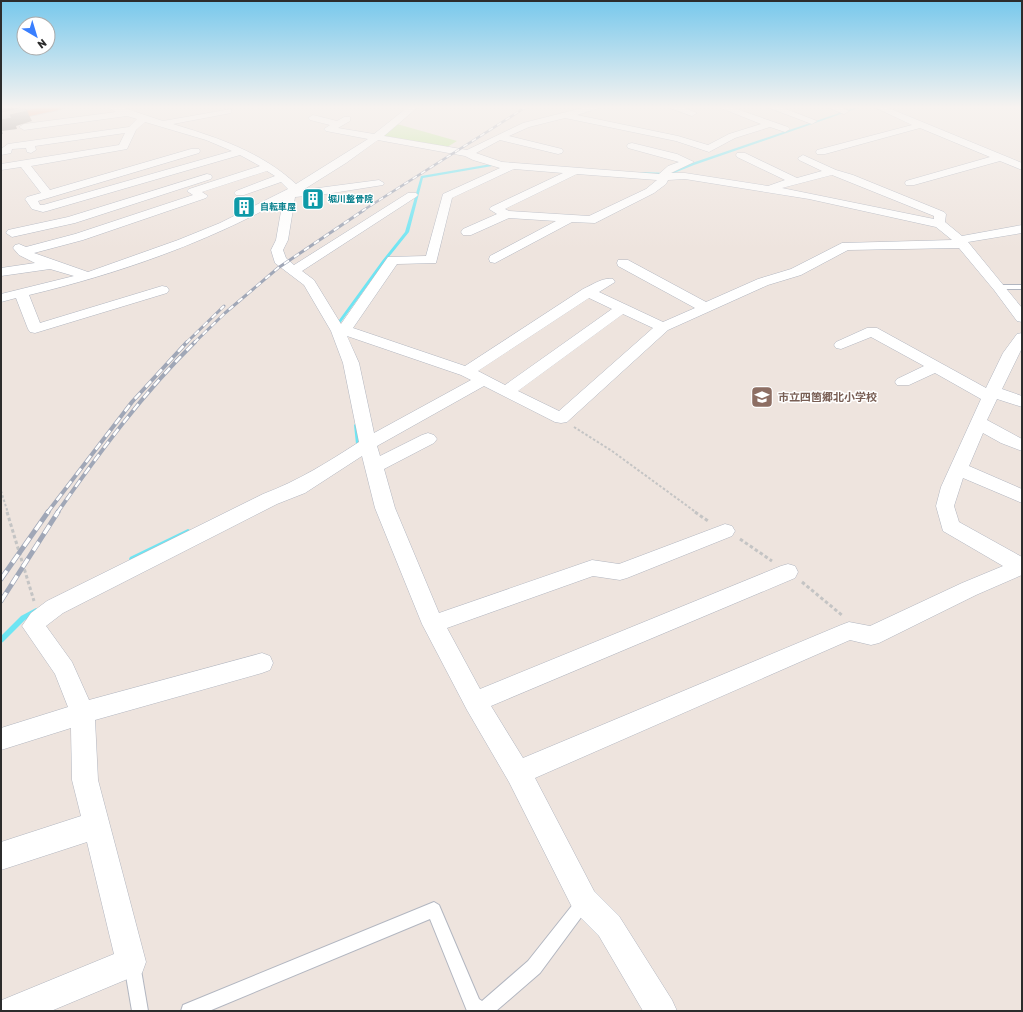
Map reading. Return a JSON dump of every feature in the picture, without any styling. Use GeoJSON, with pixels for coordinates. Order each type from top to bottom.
{"type":"FeatureCollection","features":[{"type":"Feature","properties":{"kind":"street"},"geometry":{"type":"LineString","coordinates":[[1,167],[76,154]]}},
{"type":"Feature","properties":{"kind":"street"},"geometry":{"type":"LineString","coordinates":[[83,154],[103,178]]}},
{"type":"Feature","properties":{"kind":"street"},"geometry":{"type":"LineString","coordinates":[[185,154],[31,199],[36,207],[43,209],[231,154]]}},
{"type":"Feature","properties":{"kind":"street"},"geometry":{"type":"LineString","coordinates":[[248,154],[283,177],[293,192],[282,240],[277,250],[278,255],[280,260],[309,283],[339,328],[351,363],[368,444],[385,508],[433,624],[474,702],[518,773],[584,901],[609,926],[661,1011]]}},
{"type":"Feature","properties":{"kind":"street"},"geometry":{"type":"LineString","coordinates":[[1,298],[87,276],[182,244],[293,192],[350,154]]}},
{"type":"Feature","properties":{"kind":"street"},"geometry":{"type":"LineString","coordinates":[[470,154],[477,158],[502,165],[576,171],[685,176],[809,196],[940,224],[961,242],[999,287],[1022,318]]}},
{"type":"Feature","properties":{"kind":"street"},"geometry":{"type":"LineString","coordinates":[[661,154],[689,162],[663,175]]}},
{"type":"Feature","properties":{"kind":"street"},"geometry":{"type":"LineString","coordinates":[[991,154],[1019,163]]}},
{"type":"Feature","properties":{"kind":"street"},"geometry":{"type":"LineString","coordinates":[[741,155],[795,181]]}},
{"type":"Feature","properties":{"kind":"street"},"geometry":{"type":"LineString","coordinates":[[804,158],[832,172],[849,177],[940,214],[940,224]]}},
{"type":"Feature","properties":{"kind":"street"},"geometry":{"type":"LineString","coordinates":[[910,183],[1000,158]]}},
{"type":"Feature","properties":{"kind":"street"},"geometry":{"type":"LineString","coordinates":[[87,276],[54,264],[35,260],[23,252],[10,236],[71,220],[258,160]]}},
{"type":"Feature","properties":{"kind":"street"},"geometry":{"type":"LineString","coordinates":[[24,164],[48,194]]}},
{"type":"Feature","properties":{"kind":"street"},"geometry":{"type":"LineString","coordinates":[[339,328],[393,260],[431,260],[447,196],[502,165]]}},
{"type":"Feature","properties":{"kind":"street"},"geometry":{"type":"LineString","coordinates":[[23,252],[79,237],[202,196],[193,191],[268,167]]}},
{"type":"Feature","properties":{"kind":"street"},"geometry":{"type":"LineString","coordinates":[[576,171],[495,210],[507,214],[591,220],[650,191],[662,182],[663,175]]}},
{"type":"Feature","properties":{"kind":"street"},"geometry":{"type":"LineString","coordinates":[[765,189],[832,172]]}},
{"type":"Feature","properties":{"kind":"street"},"geometry":{"type":"LineString","coordinates":[[240,193],[283,177]]}},
{"type":"Feature","properties":{"kind":"street"},"geometry":{"type":"LineString","coordinates":[[293,192],[326,191],[379,183]]}},
{"type":"Feature","properties":{"kind":"street"},"geometry":{"type":"LineString","coordinates":[[809,196],[829,189]]}},
{"type":"Feature","properties":{"kind":"street"},"geometry":{"type":"LineString","coordinates":[[294,271],[412,195]]}},
{"type":"Feature","properties":{"kind":"street"},"geometry":{"type":"LineString","coordinates":[[467,232],[507,214]]}},
{"type":"Feature","properties":{"kind":"street"},"geometry":{"type":"LineString","coordinates":[[495,259],[568,219]]}},
{"type":"Feature","properties":{"kind":"street"},"geometry":{"type":"LineString","coordinates":[[339,328],[475,376],[561,418],[663,327],[763,282],[796,272],[846,246],[961,242],[1022,229]]}},
{"type":"Feature","properties":{"kind":"street"},"geometry":{"type":"LineString","coordinates":[[623,263],[704,308]]}},
{"type":"Feature","properties":{"kind":"street"},"geometry":{"type":"LineString","coordinates":[[1,272],[54,264]]}},
{"type":"Feature","properties":{"kind":"street"},"geometry":{"type":"LineString","coordinates":[[14,1011],[131,962],[85,780],[83,713],[64,669],[33,626],[39,619],[55,607],[270,499],[298,488],[323,474],[475,376],[588,292],[608,282]]}},
{"type":"Feature","properties":{"kind":"street"},"geometry":{"type":"LineString","coordinates":[[21,293],[37,335],[162,290]]}},
{"type":"Feature","properties":{"kind":"street"},"geometry":{"type":"LineString","coordinates":[[588,292],[663,327]]}},
{"type":"Feature","properties":{"kind":"street"},"geometry":{"type":"LineString","coordinates":[[507,391],[622,308]]}},
{"type":"Feature","properties":{"kind":"street"},"geometry":{"type":"LineString","coordinates":[[842,345],[872,332],[935,367],[991,394],[1022,402]]}},
{"type":"Feature","properties":{"kind":"street"},"geometry":{"type":"LineString","coordinates":[[1022,337],[1011,353],[978,422],[975,432],[958,468],[945,506],[950,526],[1022,567]]}},
{"type":"Feature","properties":{"kind":"street"},"geometry":{"type":"LineString","coordinates":[[903,382],[935,367]]}},
{"type":"Feature","properties":{"kind":"street"},"geometry":{"type":"LineString","coordinates":[[978,422],[1007,439],[1022,445]]}},
{"type":"Feature","properties":{"kind":"street"},"geometry":{"type":"LineString","coordinates":[[374,467],[428,439]]}},
{"type":"Feature","properties":{"kind":"street"},"geometry":{"type":"LineString","coordinates":[[958,468],[1022,496]]}},
{"type":"Feature","properties":{"kind":"street"},"geometry":{"type":"LineString","coordinates":[[433,624],[592,568],[620,572],[724,531]]}},
{"type":"Feature","properties":{"kind":"street"},"geometry":{"type":"LineString","coordinates":[[518,773],[849,631],[871,636],[969,589],[1022,567]]}},
{"type":"Feature","properties":{"kind":"street"},"geometry":{"type":"LineString","coordinates":[[474,702],[788,572]]}},
{"type":"Feature","properties":{"kind":"street"},"geometry":{"type":"LineString","coordinates":[[1,738],[83,713],[262,663]]}},
{"type":"Feature","properties":{"kind":"street"},"geometry":{"type":"LineString","coordinates":[[1,856],[96,825]]}},
{"type":"Feature","properties":{"kind":"lane"},"geometry":{"type":"LineString","coordinates":[[999,287],[1022,287]]}},
{"type":"Feature","properties":{"kind":"lane"},"geometry":{"type":"LineString","coordinates":[[189,1011],[434,910],[473,1005],[482,1011],[534,968],[584,901]]}},
{"type":"Feature","properties":{"kind":"lane"},"geometry":{"type":"LineString","coordinates":[[131,962],[140,1011]]}},
{"type":"Feature","properties":{"kind":"path"},"geometry":{"type":"LineString","coordinates":[[1,491],[34,602]]}},
{"type":"Feature","properties":{"kind":"waterway"},"geometry":{"type":"LineString","coordinates":[[639,173],[669,174],[722,154]]}},
{"type":"Feature","properties":{"kind":"waterway"},"geometry":{"type":"LineString","coordinates":[[335,328],[407,232],[422,177],[497,164]]}},
{"type":"Feature","properties":{"kind":"waterway"},"geometry":{"type":"LineString","coordinates":[[355,447],[359,445],[356,425]]}},
{"type":"Feature","properties":{"kind":"waterway"},"geometry":{"type":"LineString","coordinates":[[132,559],[188,531]]}},
{"type":"Feature","properties":{"kind":"waterway"},"geometry":{"type":"LineString","coordinates":[[1,640],[23,618],[36,611]]}},
{"type":"Feature","properties":{"kind":"railway"},"geometry":{"type":"LineString","coordinates":[[362,211],[452,154]]}},
{"type":"Feature","properties":{"kind":"railway"},"geometry":{"type":"LineString","coordinates":[[195,342],[225,313],[278,268],[364,210]]}},
{"type":"Feature","properties":{"kind":"railway"},"geometry":{"type":"LineString","coordinates":[[187,342],[224,306]]}},
{"type":"Feature","properties":{"kind":"railway"},"geometry":{"type":"LineString","coordinates":[[47,513],[132,402],[187,342]]}},
{"type":"Feature","properties":{"kind":"railway"},"geometry":{"type":"LineString","coordinates":[[57,513],[122,424],[157,382],[195,342]]}},
{"type":"Feature","properties":{"kind":"railway"},"geometry":{"type":"LineString","coordinates":[[1,579],[48,512]]}},
{"type":"Feature","properties":{"kind":"railway"},"geometry":{"type":"LineString","coordinates":[[1,601],[58,512]]}},
{"type":"Feature","properties":{"kind":"place","name":"堀川整骨院"},"geometry":{"type":"Point","coordinates":[313,199]}},
{"type":"Feature","properties":{"kind":"place","name":"自転車屋"},"geometry":{"type":"Point","coordinates":[244,207]}},
{"type":"Feature","properties":{"kind":"place","name":"市立四箇郷北小学校"},"geometry":{"type":"Point","coordinates":[762,397]}}]}
